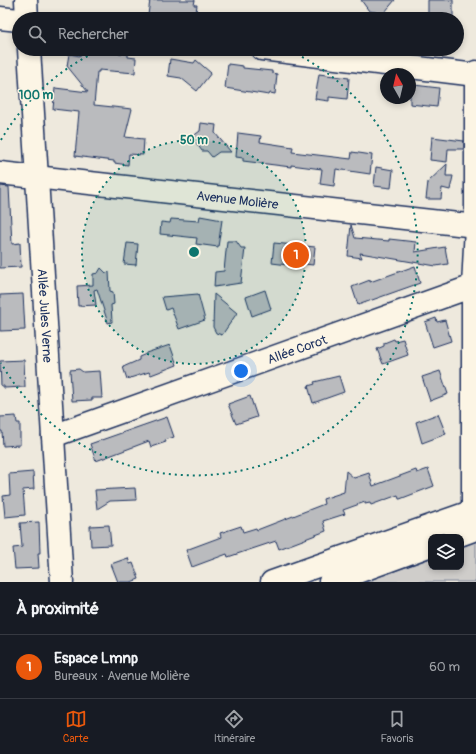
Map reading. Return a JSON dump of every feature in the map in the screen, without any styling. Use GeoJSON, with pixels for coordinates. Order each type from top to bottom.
{"type":"FeatureCollection","features":[{"type":"Feature","properties":{"kind":"street"},"geometry":{"type":"LineString","coordinates":[[26,0],[27,12]]}},
{"type":"Feature","properties":{"kind":"street"},"geometry":{"type":"LineString","coordinates":[[0,18],[12,19]]}},
{"type":"Feature","properties":{"kind":"street","name":"Allée Jules Verne"},"geometry":{"type":"LineString","coordinates":[[29,56],[62,582]]}},
{"type":"Feature","properties":{"kind":"street"},"geometry":{"type":"LineString","coordinates":[[322,56],[476,74],[476,226],[474,286],[475,516],[457,534]]}},
{"type":"Feature","properties":{"kind":"street","name":"Avenue Molière"},"geometry":{"type":"LineString","coordinates":[[0,173],[476,226]]}},
{"type":"Feature","properties":{"kind":"street","name":"Allée Corot"},"geometry":{"type":"LineString","coordinates":[[53,436],[474,286]]}},
{"type":"Feature","properties":{"kind":"street"},"geometry":{"type":"LineString","coordinates":[[272,582],[475,516]]}},
{"type":"Feature","properties":{"kind":"street"},"geometry":{"type":"LineString","coordinates":[[330,582],[428,546]]}},
{"type":"Feature","properties":{"kind":"shaded area"},"geometry":{"type":"Polygon","coordinates":[[[476,541],[476,582],[364,582],[428,559],[428,570],[464,570],[464,546],[476,541]]]}},
{"type":"Feature","properties":{"kind":"building"},"geometry":{"type":"Polygon","coordinates":[[[150,0],[195,0],[194,5],[197,5],[196,12],[148,12],[150,0]]]}},
{"type":"Feature","properties":{"kind":"building"},"geometry":{"type":"Polygon","coordinates":[[[361,0],[395,0],[385,12],[369,11],[361,0]]]}},
{"type":"Feature","properties":{"kind":"building"},"geometry":{"type":"Polygon","coordinates":[[[428,0],[453,0],[453,12],[428,12],[428,0]]]}},
{"type":"Feature","properties":{"kind":"building"},"geometry":{"type":"Polygon","coordinates":[[[69,56],[128,56],[136,58],[135,73],[99,70],[99,72],[97,72],[94,105],[132,109],[125,137],[144,139],[143,155],[129,154],[128,165],[114,163],[114,161],[75,156],[79,112],[53,109],[55,88],[88,92],[67,66],[69,56]]]}},
{"type":"Feature","properties":{"kind":"building"},"geometry":{"type":"Polygon","coordinates":[[[170,59],[194,63],[196,60],[211,73],[197,91],[181,78],[168,76],[170,59]]]}},
{"type":"Feature","properties":{"kind":"building"},"geometry":{"type":"Polygon","coordinates":[[[228,64],[243,66],[243,68],[272,71],[272,73],[277,74],[275,94],[270,93],[269,95],[225,88],[228,64]]]}},
{"type":"Feature","properties":{"kind":"building"},"geometry":{"type":"Polygon","coordinates":[[[319,74],[349,78],[347,99],[329,97],[329,101],[315,99],[319,74]]]}},
{"type":"Feature","properties":{"kind":"building"},"geometry":{"type":"Polygon","coordinates":[[[416,85],[439,88],[437,107],[410,104],[416,104],[416,85]]]}},
{"type":"Feature","properties":{"kind":"building"},"geometry":{"type":"Polygon","coordinates":[[[201,123],[216,125],[215,133],[231,152],[219,152],[212,157],[207,151],[202,151],[192,137],[200,131],[201,123]]]}},
{"type":"Feature","properties":{"kind":"building"},"geometry":{"type":"Polygon","coordinates":[[[238,133],[261,136],[260,142],[293,147],[292,152],[351,159],[352,152],[372,155],[370,174],[336,169],[334,186],[320,184],[322,169],[243,161],[243,158],[236,157],[238,133]]]}},
{"type":"Feature","properties":{"kind":"building"},"geometry":{"type":"Polygon","coordinates":[[[432,137],[464,141],[464,149],[448,149],[447,162],[430,160],[432,137]]]}},
{"type":"Feature","properties":{"kind":"building"},"geometry":{"type":"Polygon","coordinates":[[[447,164],[446,176],[453,176],[450,190],[442,188],[441,199],[426,199],[428,182],[447,164]]]}},
{"type":"Feature","properties":{"kind":"building"},"geometry":{"type":"Polygon","coordinates":[[[376,167],[393,170],[391,188],[374,186],[376,167]]]}},
{"type":"Feature","properties":{"kind":"building"},"geometry":{"type":"Polygon","coordinates":[[[0,186],[9,187],[12,244],[20,243],[21,267],[0,268],[0,186]]]}},
{"type":"Feature","properties":{"kind":"building"},"geometry":{"type":"Polygon","coordinates":[[[200,216],[222,220],[218,247],[196,244],[197,238],[160,234],[161,222],[170,223],[171,219],[199,221],[200,216]]]}},
{"type":"Feature","properties":{"kind":"building"},"geometry":{"type":"Polygon","coordinates":[[[351,225],[355,238],[389,241],[389,239],[416,242],[415,252],[445,247],[448,264],[436,266],[360,253],[362,258],[348,256],[351,225]]]}},
{"type":"Feature","properties":{"kind":"building"},"geometry":{"type":"Polygon","coordinates":[[[227,241],[236,241],[241,248],[245,248],[241,283],[214,287],[215,272],[224,271],[227,241]]]}},
{"type":"Feature","properties":{"kind":"building"},"geometry":{"type":"Polygon","coordinates":[[[127,243],[138,244],[136,265],[124,264],[127,243]]]}},
{"type":"Feature","properties":{"kind":"building"},"geometry":{"type":"Polygon","coordinates":[[[274,243],[315,247],[313,265],[296,263],[296,266],[272,263],[274,243]]]}},
{"type":"Feature","properties":{"kind":"building"},"geometry":{"type":"Polygon","coordinates":[[[415,266],[420,283],[358,305],[352,287],[415,266]]]}},
{"type":"Feature","properties":{"kind":"building"},"geometry":{"type":"Polygon","coordinates":[[[101,268],[106,273],[109,272],[110,291],[113,292],[114,304],[111,305],[112,322],[108,323],[97,289],[94,290],[96,305],[78,306],[77,286],[93,285],[93,274],[98,273],[101,268]]]}},
{"type":"Feature","properties":{"kind":"building"},"geometry":{"type":"Polygon","coordinates":[[[265,290],[271,309],[252,316],[246,297],[265,290]]]}},
{"type":"Feature","properties":{"kind":"building"},"geometry":{"type":"Polygon","coordinates":[[[23,294],[25,330],[0,331],[0,295],[23,294]]]}},
{"type":"Feature","properties":{"kind":"building"},"geometry":{"type":"Polygon","coordinates":[[[198,294],[205,320],[179,329],[171,308],[166,310],[162,297],[198,294]]]}},
{"type":"Feature","properties":{"kind":"building"},"geometry":{"type":"Polygon","coordinates":[[[214,294],[237,313],[222,335],[216,333],[213,327],[214,294]]]}},
{"type":"Feature","properties":{"kind":"building"},"geometry":{"type":"Polygon","coordinates":[[[436,318],[437,322],[445,320],[451,341],[433,347],[425,322],[436,318]]]}},
{"type":"Feature","properties":{"kind":"building"},"geometry":{"type":"Polygon","coordinates":[[[394,339],[395,341],[403,339],[408,355],[383,364],[377,349],[384,346],[384,343],[394,339]]]}},
{"type":"Feature","properties":{"kind":"building"},"geometry":{"type":"Polygon","coordinates":[[[170,345],[177,365],[151,375],[149,372],[127,379],[123,367],[139,360],[139,357],[146,353],[170,345]]]}},
{"type":"Feature","properties":{"kind":"building"},"geometry":{"type":"Polygon","coordinates":[[[24,360],[25,387],[4,388],[4,386],[1,386],[0,361],[24,360]]]}},
{"type":"Feature","properties":{"kind":"building"},"geometry":{"type":"Polygon","coordinates":[[[79,369],[83,372],[100,371],[102,398],[72,401],[70,370],[79,369]]]}},
{"type":"Feature","properties":{"kind":"building"},"geometry":{"type":"Polygon","coordinates":[[[440,371],[448,394],[430,401],[422,377],[440,371]]]}},
{"type":"Feature","properties":{"kind":"building"},"geometry":{"type":"Polygon","coordinates":[[[339,376],[344,392],[313,403],[308,386],[315,384],[314,382],[339,376]]]}},
{"type":"Feature","properties":{"kind":"building"},"geometry":{"type":"Polygon","coordinates":[[[250,396],[257,417],[236,424],[228,404],[250,396]]]}},
{"type":"Feature","properties":{"kind":"building"},"geometry":{"type":"Polygon","coordinates":[[[438,414],[446,434],[422,443],[416,422],[438,414]]]}},
{"type":"Feature","properties":{"kind":"building"},"geometry":{"type":"Polygon","coordinates":[[[16,416],[17,423],[20,423],[20,445],[3,446],[2,431],[0,431],[0,417],[16,416]]]}},
{"type":"Feature","properties":{"kind":"building"},"geometry":{"type":"Polygon","coordinates":[[[167,417],[174,437],[165,440],[166,442],[151,447],[149,441],[96,461],[90,444],[167,417]]]}},
{"type":"Feature","properties":{"kind":"building"},"geometry":{"type":"Polygon","coordinates":[[[428,469],[434,486],[400,499],[398,495],[371,505],[370,503],[365,504],[365,502],[343,510],[345,514],[323,521],[326,531],[279,549],[276,541],[228,557],[227,554],[192,567],[186,550],[221,537],[220,533],[241,526],[243,532],[256,528],[257,530],[324,504],[323,499],[344,492],[346,471],[354,478],[369,473],[373,486],[416,470],[417,473],[428,469]]]}},
{"type":"Feature","properties":{"kind":"building"},"geometry":{"type":"Polygon","coordinates":[[[33,472],[34,489],[23,490],[25,515],[5,517],[3,496],[10,495],[9,474],[33,472]]]}},
{"type":"Feature","properties":{"kind":"building"},"geometry":{"type":"Polygon","coordinates":[[[135,488],[136,500],[110,501],[97,509],[95,490],[135,488]]]}},
{"type":"Feature","properties":{"kind":"building"},"geometry":{"type":"Polygon","coordinates":[[[39,522],[39,568],[15,569],[13,548],[22,547],[20,523],[39,522]]]}},
{"type":"Feature","properties":{"kind":"building"},"geometry":{"type":"Polygon","coordinates":[[[109,525],[111,545],[91,546],[90,526],[109,525]]]}},
{"type":"Feature","properties":{"kind":"building"},"geometry":{"type":"Polygon","coordinates":[[[128,558],[130,564],[133,563],[139,579],[131,582],[118,582],[111,564],[128,558]]]}},
{"type":"Feature","properties":{"kind":"place","name":"Espace Lmnp"},"geometry":{"type":"Point","coordinates":[296,255]}}]}
